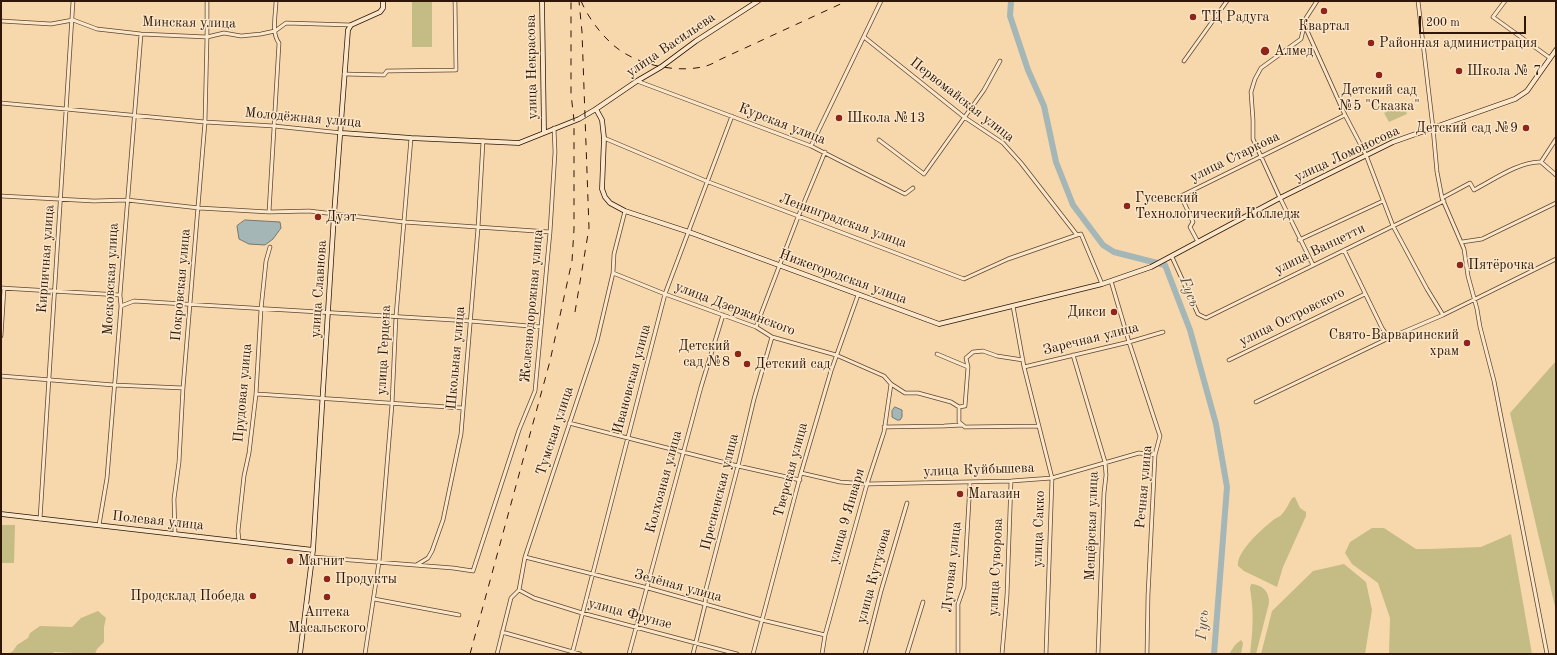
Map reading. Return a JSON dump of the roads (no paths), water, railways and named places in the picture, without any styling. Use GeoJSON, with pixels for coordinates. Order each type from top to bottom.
{"type":"FeatureCollection","features":[{"type":"Feature","properties":{"kind":"main road"},"geometry":{"type":"LineString","coordinates":[[351,25],[380,12],[383,8],[383,1]]}},
{"type":"Feature","properties":{"kind":"main road","name":"улица Некрасова"},"geometry":{"type":"LineString","coordinates":[[542,1],[544,132]]}},
{"type":"Feature","properties":{"kind":"main road","name":"улица Васильева"},"geometry":{"type":"LineString","coordinates":[[596,109],[758,1]]}},
{"type":"Feature","properties":{"kind":"main road","name":"улица Славнова"},"geometry":{"type":"LineString","coordinates":[[300,654],[313,550],[334,215],[342,133],[344,74],[348,30],[351,25]]}},
{"type":"Feature","properties":{"kind":"main road","name":"улица Ломоносова"},"geometry":{"type":"LineString","coordinates":[[1166,260],[1280,198],[1393,142],[1515,99],[1527,91],[1556,50]]}},
{"type":"Feature","properties":{"kind":"main road","name":"Молодёжная улица"},"geometry":{"type":"LineString","coordinates":[[342,133],[519,143],[579,119],[596,109]]}},
{"type":"Feature","properties":{"kind":"main road","name":"Нижегородская улица"},"geometry":{"type":"LineString","coordinates":[[596,109],[602,120],[604,138],[602,188],[605,197],[610,203],[624,210],[689,232],[939,324],[1102,284],[1151,267],[1166,260]]}},
{"type":"Feature","properties":{"kind":"main road","name":"Полевая улица"},"geometry":{"type":"LineString","coordinates":[[1,514],[313,550]]}},
{"type":"Feature","properties":{"kind":"street","name":"Кирпичная улица"},"geometry":{"type":"LineString","coordinates":[[40,519],[73,20],[73,1]]}},
{"type":"Feature","properties":{"kind":"street","name":"Покровская улица"},"geometry":{"type":"LineString","coordinates":[[175,534],[174,499],[179,462],[183,388],[205,122],[208,37],[207,1]]}},
{"type":"Feature","properties":{"kind":"street"},"geometry":{"type":"LineString","coordinates":[[269,212],[279,43],[276,39],[275,31],[276,1]]}},
{"type":"Feature","properties":{"kind":"street"},"geometry":{"type":"LineString","coordinates":[[344,74],[384,76],[387,71],[456,70],[455,1]]}},
{"type":"Feature","properties":{"kind":"street"},"geometry":{"type":"LineString","coordinates":[[811,146],[881,1]]}},
{"type":"Feature","properties":{"kind":"street"},"geometry":{"type":"LineString","coordinates":[[1184,61],[1227,1]]}},
{"type":"Feature","properties":{"kind":"street"},"geometry":{"type":"LineString","coordinates":[[1312,265],[1299,240],[1254,139],[1252,133],[1254,120],[1251,92],[1253,83],[1261,68],[1301,39],[1306,18],[1317,1]]}},
{"type":"Feature","properties":{"kind":"street"},"geometry":{"type":"LineString","coordinates":[[1418,1],[1437,172],[1443,200],[1462,242],[1468,276],[1494,381],[1547,654]]}},
{"type":"Feature","properties":{"kind":"street"},"geometry":{"type":"LineString","coordinates":[[1505,1],[1494,17],[1550,58]]}},
{"type":"Feature","properties":{"kind":"street"},"geometry":{"type":"LineString","coordinates":[[2,21],[52,24],[73,20]]}},
{"type":"Feature","properties":{"kind":"street","name":"Минская улица"},"geometry":{"type":"LineString","coordinates":[[73,20],[97,29],[141,34],[208,37],[224,33],[241,36],[261,34],[275,31],[286,23],[351,25]]}},
{"type":"Feature","properties":{"kind":"street"},"geometry":{"type":"LineString","coordinates":[[1304,24],[1345,115],[1366,155],[1393,226],[1427,289],[1443,315]]}},
{"type":"Feature","properties":{"kind":"street","name":"Московская улица"},"geometry":{"type":"LineString","coordinates":[[99,525],[108,478],[121,306],[120,295],[127,200],[141,34]]}},
{"type":"Feature","properties":{"kind":"street","name":"Первомайская улица"},"geometry":{"type":"LineString","coordinates":[[864,37],[964,117],[1003,143],[1021,163],[1077,235],[1081,234],[1102,284]]}},
{"type":"Feature","properties":{"kind":"street"},"geometry":{"type":"LineString","coordinates":[[879,140],[924,174],[984,90],[1000,61]]}},
{"type":"Feature","properties":{"kind":"street","name":"Курская улица"},"geometry":{"type":"LineString","coordinates":[[637,81],[826,152],[904,194],[913,188]]}},
{"type":"Feature","properties":{"kind":"street","name":"Молодёжная улица"},"geometry":{"type":"LineString","coordinates":[[1,103],[134,116],[274,126],[342,133]]}},
{"type":"Feature","properties":{"kind":"street","name":"улица Старкова"},"geometry":{"type":"LineString","coordinates":[[1198,242],[1190,228],[1193,222],[1180,196],[1345,115]]}},
{"type":"Feature","properties":{"kind":"street","name":"Ивановская улица"},"geometry":{"type":"LineString","coordinates":[[572,653],[665,294],[689,232],[706,181],[732,116]]}},
{"type":"Feature","properties":{"kind":"street","name":"Железнодорожная улица"},"geometry":{"type":"LineString","coordinates":[[416,564],[473,571],[519,430],[535,391],[550,232],[555,152],[554,128]]}},
{"type":"Feature","properties":{"kind":"street","name":"улица Герцена"},"geometry":{"type":"LineString","coordinates":[[365,654],[379,562],[392,404],[396,316],[411,138]]}},
{"type":"Feature","properties":{"kind":"street","name":"Ленинградская улица"},"geometry":{"type":"LineString","coordinates":[[604,138],[706,181],[964,279],[1008,259],[1077,235]]}},
{"type":"Feature","properties":{"kind":"street"},"geometry":{"type":"LineString","coordinates":[[1556,139],[1541,162],[1556,175]]}},
{"type":"Feature","properties":{"kind":"street","name":"Школьная улица"},"geometry":{"type":"LineString","coordinates":[[416,564],[428,558],[443,520],[461,434],[478,228],[482,142]]}},
{"type":"Feature","properties":{"kind":"street"},"geometry":{"type":"LineString","coordinates":[[756,327],[798,217],[826,152]]}},
{"type":"Feature","properties":{"kind":"street","name":"улица Ванцетти"},"geometry":{"type":"LineString","coordinates":[[1172,257],[1198,314],[1206,318],[1393,226],[1443,200],[1470,183],[1474,190],[1517,168],[1532,162],[1541,162]]}},
{"type":"Feature","properties":{"kind":"street"},"geometry":{"type":"LineString","coordinates":[[1,196],[61,200],[127,200],[199,208],[269,212],[309,211],[404,222],[550,232]]}},
{"type":"Feature","properties":{"kind":"street"},"geometry":{"type":"LineString","coordinates":[[1299,240],[1383,201]]}},
{"type":"Feature","properties":{"kind":"street"},"geometry":{"type":"LineString","coordinates":[[1462,242],[1482,239],[1556,203]]}},
{"type":"Feature","properties":{"kind":"street","name":"Тумская улица"},"geometry":{"type":"LineString","coordinates":[[497,654],[511,598],[519,590],[525,557],[597,341],[613,273],[614,254],[624,210]]}},
{"type":"Feature","properties":{"kind":"street","name":"Прудовая улица"},"geometry":{"type":"LineString","coordinates":[[239,541],[239,523],[244,476],[250,453],[256,394],[261,309],[266,261],[270,247]]}},
{"type":"Feature","properties":{"kind":"street"},"geometry":{"type":"LineString","coordinates":[[1344,250],[1382,328],[1389,338]]}},
{"type":"Feature","properties":{"kind":"street"},"geometry":{"type":"LineString","coordinates":[[1256,402],[1389,338],[1443,315],[1556,259]]}},
{"type":"Feature","properties":{"kind":"street","name":"улица Дзержинского"},"geometry":{"type":"LineString","coordinates":[[613,273],[665,294],[756,327],[772,337],[836,355],[884,376],[891,384],[905,393],[925,395],[951,402],[959,407]]}},
{"type":"Feature","properties":{"kind":"street","name":"Речная улица"},"geometry":{"type":"LineString","coordinates":[[1111,281],[1129,342],[1160,436],[1155,455],[1148,596],[1147,654]]}},
{"type":"Feature","properties":{"kind":"street"},"geometry":{"type":"LineString","coordinates":[[1,336],[2,288],[120,295]]}},
{"type":"Feature","properties":{"kind":"street","name":"улица Островского"},"geometry":{"type":"LineString","coordinates":[[1228,360],[1365,294]]}},
{"type":"Feature","properties":{"kind":"street","name":"Тверская улица"},"geometry":{"type":"LineString","coordinates":[[753,654],[801,473],[836,355],[858,295]]}},
{"type":"Feature","properties":{"kind":"street"},"geometry":{"type":"LineString","coordinates":[[121,306],[134,301],[396,316],[541,327]]}},
{"type":"Feature","properties":{"kind":"street","name":"улица Сакко"},"geometry":{"type":"LineString","coordinates":[[1013,306],[1024,367],[1052,478],[1046,654]]}},
{"type":"Feature","properties":{"kind":"street","name":"Колхозная улица"},"geometry":{"type":"LineString","coordinates":[[629,654],[648,588],[683,451],[722,315]]}},
{"type":"Feature","properties":{"kind":"street","name":"Заречная улица"},"geometry":{"type":"LineString","coordinates":[[1024,367],[1129,342],[1163,332]]}},
{"type":"Feature","properties":{"kind":"street","name":"Пресненская улица"},"geometry":{"type":"LineString","coordinates":[[693,654],[705,605],[706,589],[754,399],[772,337]]}},
{"type":"Feature","properties":{"kind":"street"},"geometry":{"type":"LineString","coordinates":[[962,425],[959,422],[959,407],[964,406],[968,368],[966,358],[973,352],[983,351],[996,356],[1023,360]]}},
{"type":"Feature","properties":{"kind":"street"},"geometry":{"type":"LineString","coordinates":[[937,354],[968,368]]}},
{"type":"Feature","properties":{"kind":"street","name":"Мещёрская улица"},"geometry":{"type":"LineString","coordinates":[[1073,355],[1105,462],[1106,475],[1098,654]]}},
{"type":"Feature","properties":{"kind":"street"},"geometry":{"type":"LineString","coordinates":[[1,376],[114,385],[183,388]]}},
{"type":"Feature","properties":{"kind":"street","name":"улица 9 Января"},"geometry":{"type":"LineString","coordinates":[[822,654],[825,635],[884,427],[891,384]]}},
{"type":"Feature","properties":{"kind":"street"},"geometry":{"type":"LineString","coordinates":[[256,394],[463,408]]}},
{"type":"Feature","properties":{"kind":"street"},"geometry":{"type":"LineString","coordinates":[[569,423],[628,439],[800,480]]}},
{"type":"Feature","properties":{"kind":"street"},"geometry":{"type":"LineString","coordinates":[[884,427],[962,425],[965,427],[1039,426]]}},
{"type":"Feature","properties":{"kind":"street","name":"улица Куйбышева"},"geometry":{"type":"LineString","coordinates":[[801,473],[840,482],[867,484],[1011,481],[1052,478],[1139,453],[1155,455]]}},
{"type":"Feature","properties":{"kind":"street","name":"улица Суворова"},"geometry":{"type":"LineString","coordinates":[[1002,654],[1007,595],[1011,481]]}},
{"type":"Feature","properties":{"kind":"street","name":"Луговая улица"},"geometry":{"type":"LineString","coordinates":[[958,654],[958,604],[964,587],[970,483]]}},
{"type":"Feature","properties":{"kind":"street","name":"улица Кутузова"},"geometry":{"type":"LineString","coordinates":[[865,654],[881,591],[907,503]]}},
{"type":"Feature","properties":{"kind":"street"},"geometry":{"type":"LineString","coordinates":[[312,557],[416,564]]}},
{"type":"Feature","properties":{"kind":"street","name":"Зелёная улица"},"geometry":{"type":"LineString","coordinates":[[525,557],[648,588],[762,620],[825,635]]}},
{"type":"Feature","properties":{"kind":"street","name":"улица Фрунзе"},"geometry":{"type":"LineString","coordinates":[[519,590],[534,598],[582,613],[737,654]]}},
{"type":"Feature","properties":{"kind":"street"},"geometry":{"type":"LineString","coordinates":[[374,600],[460,615]]}},
{"type":"Feature","properties":{"kind":"street","name":"Луговая улица"},"geometry":{"type":"LineString","coordinates":[[907,654],[923,602]]}},
{"type":"Feature","properties":{"kind":"street"},"geometry":{"type":"LineString","coordinates":[[502,632],[572,653],[580,654]]}},
{"type":"Feature","properties":{"kind":"waterway","name":"Гусь"},"geometry":{"type":"LineString","coordinates":[[1011,1],[1010,16],[1028,70],[1044,106],[1056,162],[1073,205],[1103,245],[1114,252],[1165,265],[1190,330],[1216,424],[1227,487],[1214,654]]}},
{"type":"Feature","properties":{"kind":"railway"},"geometry":{"type":"LineString","coordinates":[[470,654],[550,361],[572,261],[574,229],[574,120],[571,94],[571,1]]}},
{"type":"Feature","properties":{"kind":"railway"},"geometry":{"type":"LineString","coordinates":[[575,312],[589,228],[582,32],[579,1]]}},
{"type":"Feature","properties":{"kind":"railway"},"geometry":{"type":"LineString","coordinates":[[581,1],[598,29],[621,51],[642,62],[667,68],[679,69],[691,69],[709,65],[847,1]]}},
{"type":"Feature","properties":{"kind":"place","name":"Квартал"},"geometry":{"type":"Point","coordinates":[1324,11]}},
{"type":"Feature","properties":{"kind":"place","name":"ТЦ Радуга"},"geometry":{"type":"Point","coordinates":[1193,17]}},
{"type":"Feature","properties":{"kind":"place","name":"Районная администрация"},"geometry":{"type":"Point","coordinates":[1371,43]}},
{"type":"Feature","properties":{"kind":"place","name":"Алмед"},"geometry":{"type":"Point","coordinates":[1265,51]}},
{"type":"Feature","properties":{"kind":"place","name":"Школа № 7"},"geometry":{"type":"Point","coordinates":[1459,71]}},
{"type":"Feature","properties":{"kind":"place","name":"Детский сад №5 \"Сказка\""},"geometry":{"type":"Point","coordinates":[1379,75]}},
{"type":"Feature","properties":{"kind":"place","name":"Школа №13"},"geometry":{"type":"Point","coordinates":[839,118]}},
{"type":"Feature","properties":{"kind":"place","name":"Детский сад №9"},"geometry":{"type":"Point","coordinates":[1526,128]}},
{"type":"Feature","properties":{"kind":"place","name":"Гусевский Технологический Колледж"},"geometry":{"type":"Point","coordinates":[1127,206]}},
{"type":"Feature","properties":{"kind":"place","name":"Дуэт"},"geometry":{"type":"Point","coordinates":[318,217]}},
{"type":"Feature","properties":{"kind":"place","name":"Пятёрочка"},"geometry":{"type":"Point","coordinates":[1460,265]}},
{"type":"Feature","properties":{"kind":"place","name":"Дикси"},"geometry":{"type":"Point","coordinates":[1114,312]}},
{"type":"Feature","properties":{"kind":"place","name":"Свято-Варваринский храм"},"geometry":{"type":"Point","coordinates":[1467,343]}},
{"type":"Feature","properties":{"kind":"place","name":"Детский сад №8"},"geometry":{"type":"Point","coordinates":[738,354]}},
{"type":"Feature","properties":{"kind":"place","name":"Детский сад"},"geometry":{"type":"Point","coordinates":[747,364]}},
{"type":"Feature","properties":{"kind":"place","name":"Магазин"},"geometry":{"type":"Point","coordinates":[960,494]}},
{"type":"Feature","properties":{"kind":"place","name":"Магнит"},"geometry":{"type":"Point","coordinates":[290,561]}},
{"type":"Feature","properties":{"kind":"place","name":"Продукты"},"geometry":{"type":"Point","coordinates":[327,579]}},
{"type":"Feature","properties":{"kind":"place","name":"Продсклад Победа"},"geometry":{"type":"Point","coordinates":[253,596]}},
{"type":"Feature","properties":{"kind":"place","name":"Аптека Масальского"},"geometry":{"type":"Point","coordinates":[327,597]}}]}
